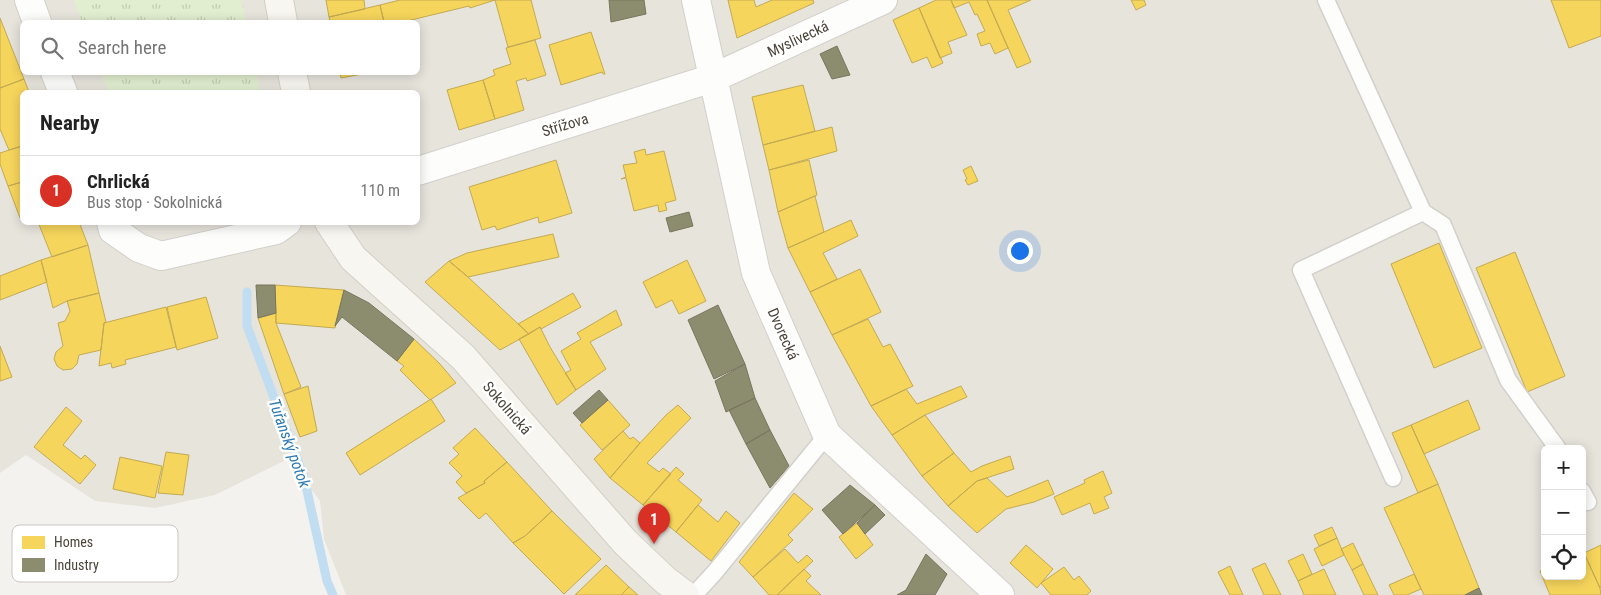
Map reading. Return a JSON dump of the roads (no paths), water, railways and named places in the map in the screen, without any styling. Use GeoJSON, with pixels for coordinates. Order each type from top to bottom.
{"type":"FeatureCollection","features":[{"type":"Feature","properties":{"kind":"main road"},"geometry":{"type":"LineString","coordinates":[[279,0],[283,20]]}},
{"type":"Feature","properties":{"kind":"main road"},"geometry":{"type":"LineString","coordinates":[[293,75],[296,90]]}},
{"type":"Feature","properties":{"kind":"main road","name":"Sokolnická"},"geometry":{"type":"LineString","coordinates":[[331,225],[353,258],[463,358],[625,542],[665,580],[685,595]]}},
{"type":"Feature","properties":{"kind":"street"},"geometry":{"type":"LineString","coordinates":[[29,0],[36,20]]}},
{"type":"Feature","properties":{"kind":"street","name":"Dvorecká"},"geometry":{"type":"LineString","coordinates":[[696,0],[756,273],[827,435],[1000,595]]}},
{"type":"Feature","properties":{"kind":"street","name":"Myslivecká"},"geometry":{"type":"LineString","coordinates":[[713,78],[883,0]]}},
{"type":"Feature","properties":{"kind":"street"},"geometry":{"type":"LineString","coordinates":[[56,75],[62,90]]}},
{"type":"Feature","properties":{"kind":"street","name":"Střížova"},"geometry":{"type":"LineString","coordinates":[[420,170],[713,78]]}},
{"type":"Feature","properties":{"kind":"street"},"geometry":{"type":"LineString","coordinates":[[112,225],[113,230],[139,248],[162,256],[276,230],[283,225]]}},
{"type":"Feature","properties":{"kind":"lane"},"geometry":{"type":"LineString","coordinates":[[1326,0],[1423,212],[1443,225],[1508,380],[1555,445]]}},
{"type":"Feature","properties":{"kind":"lane"},"geometry":{"type":"LineString","coordinates":[[1394,478],[1302,270],[1423,212]]}},
{"type":"Feature","properties":{"kind":"lane"},"geometry":{"type":"LineString","coordinates":[[694,595],[716,572],[827,435]]}},
{"type":"Feature","properties":{"kind":"waterway","name":"Tuřanský potok"},"geometry":{"type":"LineString","coordinates":[[247,292],[247,326],[304,477],[327,581],[333,595]]}},
{"type":"Feature","properties":{"kind":"place","name":"Chrlická"},"geometry":{"type":"Point","coordinates":[654,544]}}]}
